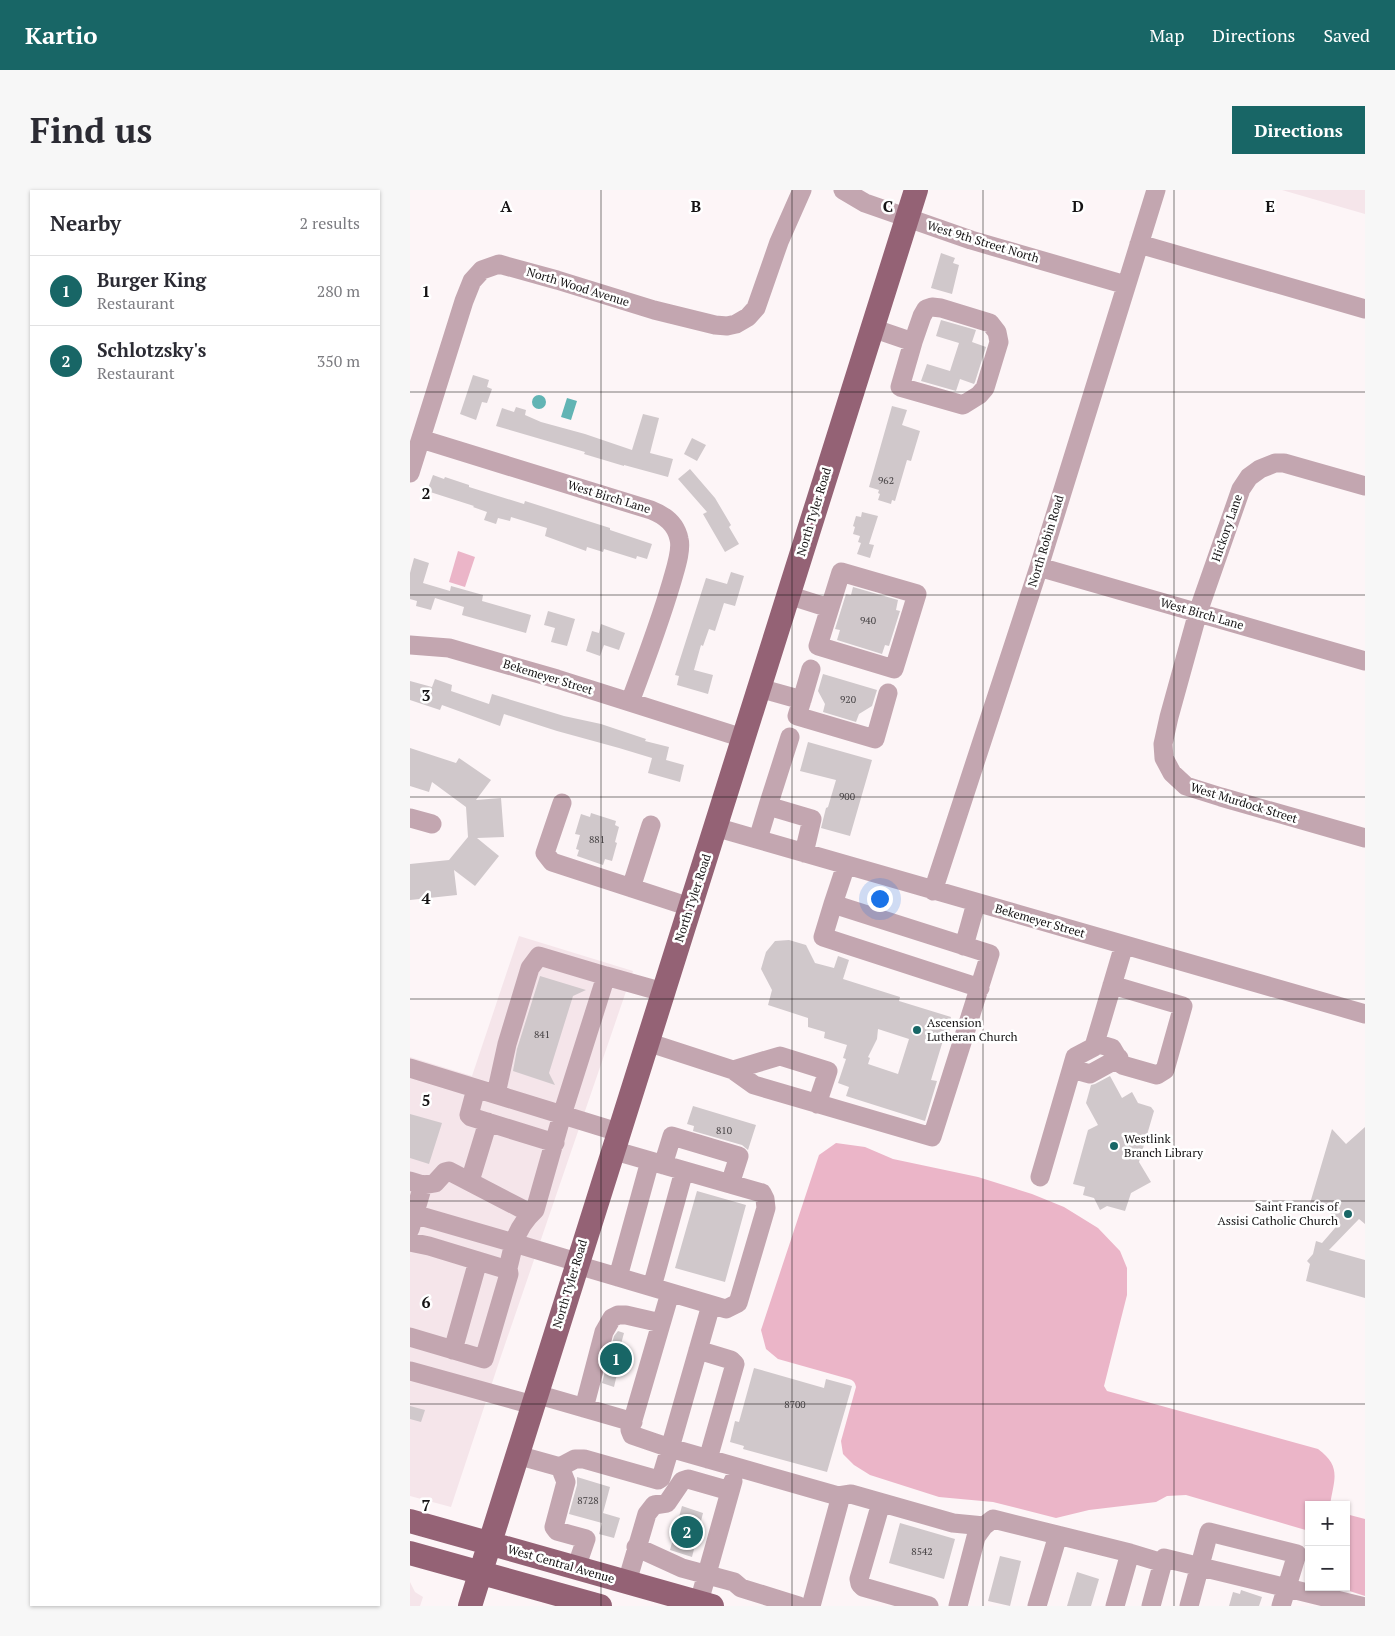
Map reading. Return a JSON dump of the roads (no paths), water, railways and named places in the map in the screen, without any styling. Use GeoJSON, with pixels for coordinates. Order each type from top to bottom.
{"type":"FeatureCollection","features":[{"type":"Feature","properties":{"kind":"main road","name":"North Tyler Road"},"geometry":{"type":"LineString","coordinates":[[470,1606],[916,190]]}},
{"type":"Feature","properties":{"kind":"main road","name":"West Central Avenue"},"geometry":{"type":"LineString","coordinates":[[410,1521],[706,1604]]}},
{"type":"Feature","properties":{"kind":"main road"},"geometry":{"type":"LineString","coordinates":[[410,1552],[600,1606]]}},
{"type":"Feature","properties":{"kind":"street","name":"North Wood Avenue"},"geometry":{"type":"LineString","coordinates":[[410,473],[464,301],[472,281],[482,270],[499,264],[654,310],[715,325],[727,326],[736,324],[748,317],[756,308],[779,242],[802,190]]}},
{"type":"Feature","properties":{"kind":"street","name":"West 9th Street North"},"geometry":{"type":"LineString","coordinates":[[843,190],[865,203],[971,240],[1126,285]]}},
{"type":"Feature","properties":{"kind":"street","name":"North Robin Road"},"geometry":{"type":"LineString","coordinates":[[933,891],[1038,567],[1156,190]]}},
{"type":"Feature","properties":{"kind":"street"},"geometry":{"type":"LineString","coordinates":[[1139,244],[1365,309]]}},
{"type":"Feature","properties":{"kind":"street"},"geometry":{"type":"LineString","coordinates":[[932,307],[990,323],[997,332],[999,342],[985,388],[979,395],[963,405],[900,387],[913,342],[922,316],[926,309],[932,307]]}},
{"type":"Feature","properties":{"kind":"street"},"geometry":{"type":"LineString","coordinates":[[872,328],[913,342]]}},
{"type":"Feature","properties":{"kind":"street","name":"West Birch Lane"},"geometry":{"type":"LineString","coordinates":[[421,439],[651,510],[662,514],[674,526],[680,540],[676,564],[662,616],[630,702]]}},
{"type":"Feature","properties":{"kind":"street","name":"Hickory Lane"},"geometry":{"type":"LineString","coordinates":[[1198,612],[1241,489],[1249,477],[1260,469],[1275,463],[1284,462],[1365,486]]}},
{"type":"Feature","properties":{"kind":"street","name":"West Birch Lane"},"geometry":{"type":"LineString","coordinates":[[1038,567],[1365,661]]}},
{"type":"Feature","properties":{"kind":"street"},"geometry":{"type":"LineString","coordinates":[[841,572],[918,594],[894,670],[818,646],[830,608],[841,572]]}},
{"type":"Feature","properties":{"kind":"street"},"geometry":{"type":"LineString","coordinates":[[788,596],[830,608]]}},
{"type":"Feature","properties":{"kind":"street","name":"West Murdock Street"},"geometry":{"type":"LineString","coordinates":[[1198,612],[1163,744],[1164,758],[1172,773],[1186,786],[1194,789],[1365,838]]}},
{"type":"Feature","properties":{"kind":"street","name":"Bekemeyer Street"},"geometry":{"type":"LineString","coordinates":[[410,645],[449,648],[557,679],[743,738]]}},
{"type":"Feature","properties":{"kind":"street"},"geometry":{"type":"LineString","coordinates":[[812,669],[797,716],[875,739],[888,693]]}},
{"type":"Feature","properties":{"kind":"street"},"geometry":{"type":"LineString","coordinates":[[759,688],[802,700]]}},
{"type":"Feature","properties":{"kind":"street"},"geometry":{"type":"LineString","coordinates":[[758,840],[790,737]]}},
{"type":"Feature","properties":{"kind":"street"},"geometry":{"type":"LineString","coordinates":[[562,803],[545,853],[552,862],[690,907]]}},
{"type":"Feature","properties":{"kind":"street"},"geometry":{"type":"LineString","coordinates":[[768,806],[812,819],[804,853]]}},
{"type":"Feature","properties":{"kind":"street"},"geometry":{"type":"LineString","coordinates":[[410,818],[432,824]]}},
{"type":"Feature","properties":{"kind":"street"},"geometry":{"type":"LineString","coordinates":[[631,888],[651,825]]}},
{"type":"Feature","properties":{"kind":"street","name":"Bekemeyer Street"},"geometry":{"type":"LineString","coordinates":[[715,827],[1365,1014]]}},
{"type":"Feature","properties":{"kind":"street"},"geometry":{"type":"LineString","coordinates":[[846,865],[823,937],[980,988]]}},
{"type":"Feature","properties":{"kind":"street"},"geometry":{"type":"LineString","coordinates":[[964,946],[976,903]]}},
{"type":"Feature","properties":{"kind":"street"},"geometry":{"type":"LineString","coordinates":[[647,1042],[733,1070],[754,1085],[932,1137],[990,954],[834,904]]}},
{"type":"Feature","properties":{"kind":"street"},"geometry":{"type":"LineString","coordinates":[[1040,1177],[1075,1057],[1094,1047],[1124,945]]}},
{"type":"Feature","properties":{"kind":"street"},"geometry":{"type":"LineString","coordinates":[[496,1094],[507,1044],[530,968],[540,956],[663,992]]}},
{"type":"Feature","properties":{"kind":"street"},"geometry":{"type":"LineString","coordinates":[[476,1389],[509,1274],[508,1270],[514,1243],[524,1220],[535,1210],[562,1115],[606,976]]}},
{"type":"Feature","properties":{"kind":"street"},"geometry":{"type":"LineString","coordinates":[[1095,1043],[1112,1048],[1122,1065],[1156,1075],[1165,1070],[1183,1006],[1112,985]]}},
{"type":"Feature","properties":{"kind":"street"},"geometry":{"type":"LineString","coordinates":[[733,1070],[780,1056],[828,1071],[817,1104]]}},
{"type":"Feature","properties":{"kind":"street"},"geometry":{"type":"LineString","coordinates":[[1072,1069],[1090,1074],[1119,1058]]}},
{"type":"Feature","properties":{"kind":"street"},"geometry":{"type":"LineString","coordinates":[[410,1068],[562,1115],[656,1163],[762,1193],[766,1208],[738,1303],[726,1309],[618,1277],[514,1243],[411,1219],[416,1183],[435,1183],[445,1172],[449,1171],[526,1211],[530,1215]]}},
{"type":"Feature","properties":{"kind":"street"},"geometry":{"type":"LineString","coordinates":[[476,1088],[469,1115],[471,1117],[554,1143]]}},
{"type":"Feature","properties":{"kind":"street"},"geometry":{"type":"LineString","coordinates":[[470,1181],[488,1122]]}},
{"type":"Feature","properties":{"kind":"street"},"geometry":{"type":"LineString","coordinates":[[618,1277],[656,1163],[672,1136],[739,1156],[730,1184]]}},
{"type":"Feature","properties":{"kind":"street"},"geometry":{"type":"LineString","coordinates":[[652,1287],[684,1171]]}},
{"type":"Feature","properties":{"kind":"street"},"geometry":{"type":"LineString","coordinates":[[410,1242],[508,1270]]}},
{"type":"Feature","properties":{"kind":"street"},"geometry":{"type":"LineString","coordinates":[[453,1350],[478,1261]]}},
{"type":"Feature","properties":{"kind":"street"},"geometry":{"type":"LineString","coordinates":[[670,1293],[630,1430],[632,1435],[670,1448],[838,1496],[851,1494],[953,1523],[984,1526]]}},
{"type":"Feature","properties":{"kind":"street"},"geometry":{"type":"LineString","coordinates":[[517,1455],[560,1467],[580,1459],[652,1479],[662,1478],[711,1305]]}},
{"type":"Feature","properties":{"kind":"street"},"geometry":{"type":"LineString","coordinates":[[584,1408],[604,1332],[612,1318],[618,1315],[626,1315],[661,1323]]}},
{"type":"Feature","properties":{"kind":"street"},"geometry":{"type":"LineString","coordinates":[[410,1337],[484,1359]]}},
{"type":"Feature","properties":{"kind":"street"},"geometry":{"type":"LineString","coordinates":[[698,1350],[731,1360],[735,1364],[708,1459]]}},
{"type":"Feature","properties":{"kind":"street"},"geometry":{"type":"LineString","coordinates":[[410,1370],[476,1389],[584,1408],[633,1422]]}},
{"type":"Feature","properties":{"kind":"street"},"geometry":{"type":"LineString","coordinates":[[560,1467],[566,1482],[554,1527],[557,1531],[586,1539],[576,1568]]}},
{"type":"Feature","properties":{"kind":"street"},"geometry":{"type":"LineString","coordinates":[[706,1604],[707,1574],[737,1467]]}},
{"type":"Feature","properties":{"kind":"street"},"geometry":{"type":"LineString","coordinates":[[627,1582],[636,1547],[650,1508],[667,1502],[682,1481],[688,1479],[730,1491]]}},
{"type":"Feature","properties":{"kind":"street"},"geometry":{"type":"LineString","coordinates":[[811,1606],[839,1503],[838,1496]]}},
{"type":"Feature","properties":{"kind":"street"},"geometry":{"type":"LineString","coordinates":[[881,1503],[859,1579],[860,1584],[863,1587],[929,1606]]}},
{"type":"Feature","properties":{"kind":"street"},"geometry":{"type":"LineString","coordinates":[[958,1606],[976,1537],[984,1526],[993,1519],[1163,1563]]}},
{"type":"Feature","properties":{"kind":"street"},"geometry":{"type":"LineString","coordinates":[[1190,1606],[1209,1532],[1297,1554],[1281,1606]]}},
{"type":"Feature","properties":{"kind":"street"},"geometry":{"type":"LineString","coordinates":[[1037,1606],[1058,1535]]}},
{"type":"Feature","properties":{"kind":"street"},"geometry":{"type":"LineString","coordinates":[[636,1547],[672,1564],[734,1582],[741,1588],[799,1606]]}},
{"type":"Feature","properties":{"kind":"street"},"geometry":{"type":"LineString","coordinates":[[1115,1606],[1130,1553]]}},
{"type":"Feature","properties":{"kind":"street"},"geometry":{"type":"LineString","coordinates":[[1151,1606],[1164,1558],[1361,1606]]}},
{"type":"Feature","properties":{"kind":"water"},"geometry":{"type":"Polygon","coordinates":[[[539,395],[544,397],[546,402],[544,407],[539,409],[534,407],[532,402],[534,397],[539,395]]]}},
{"type":"Feature","properties":{"kind":"water"},"geometry":{"type":"Polygon","coordinates":[[[567,398],[577,401],[571,420],[561,417],[567,398]]]}},
{"type":"Feature","properties":{"kind":"place","name":"Ascension Lutheran Church"},"geometry":{"type":"Point","coordinates":[917,1030]}},
{"type":"Feature","properties":{"kind":"place","name":"Westlink Branch Library"},"geometry":{"type":"Point","coordinates":[1114,1146]}},
{"type":"Feature","properties":{"kind":"place","name":"Saint Francis of Assisi Catholic Church"},"geometry":{"type":"Point","coordinates":[1348,1214]}},
{"type":"Feature","properties":{"kind":"place","name":"Burger King"},"geometry":{"type":"Point","coordinates":[616,1359]}},
{"type":"Feature","properties":{"kind":"place","name":"Schlotzsky's"},"geometry":{"type":"Point","coordinates":[687,1532]}}]}
